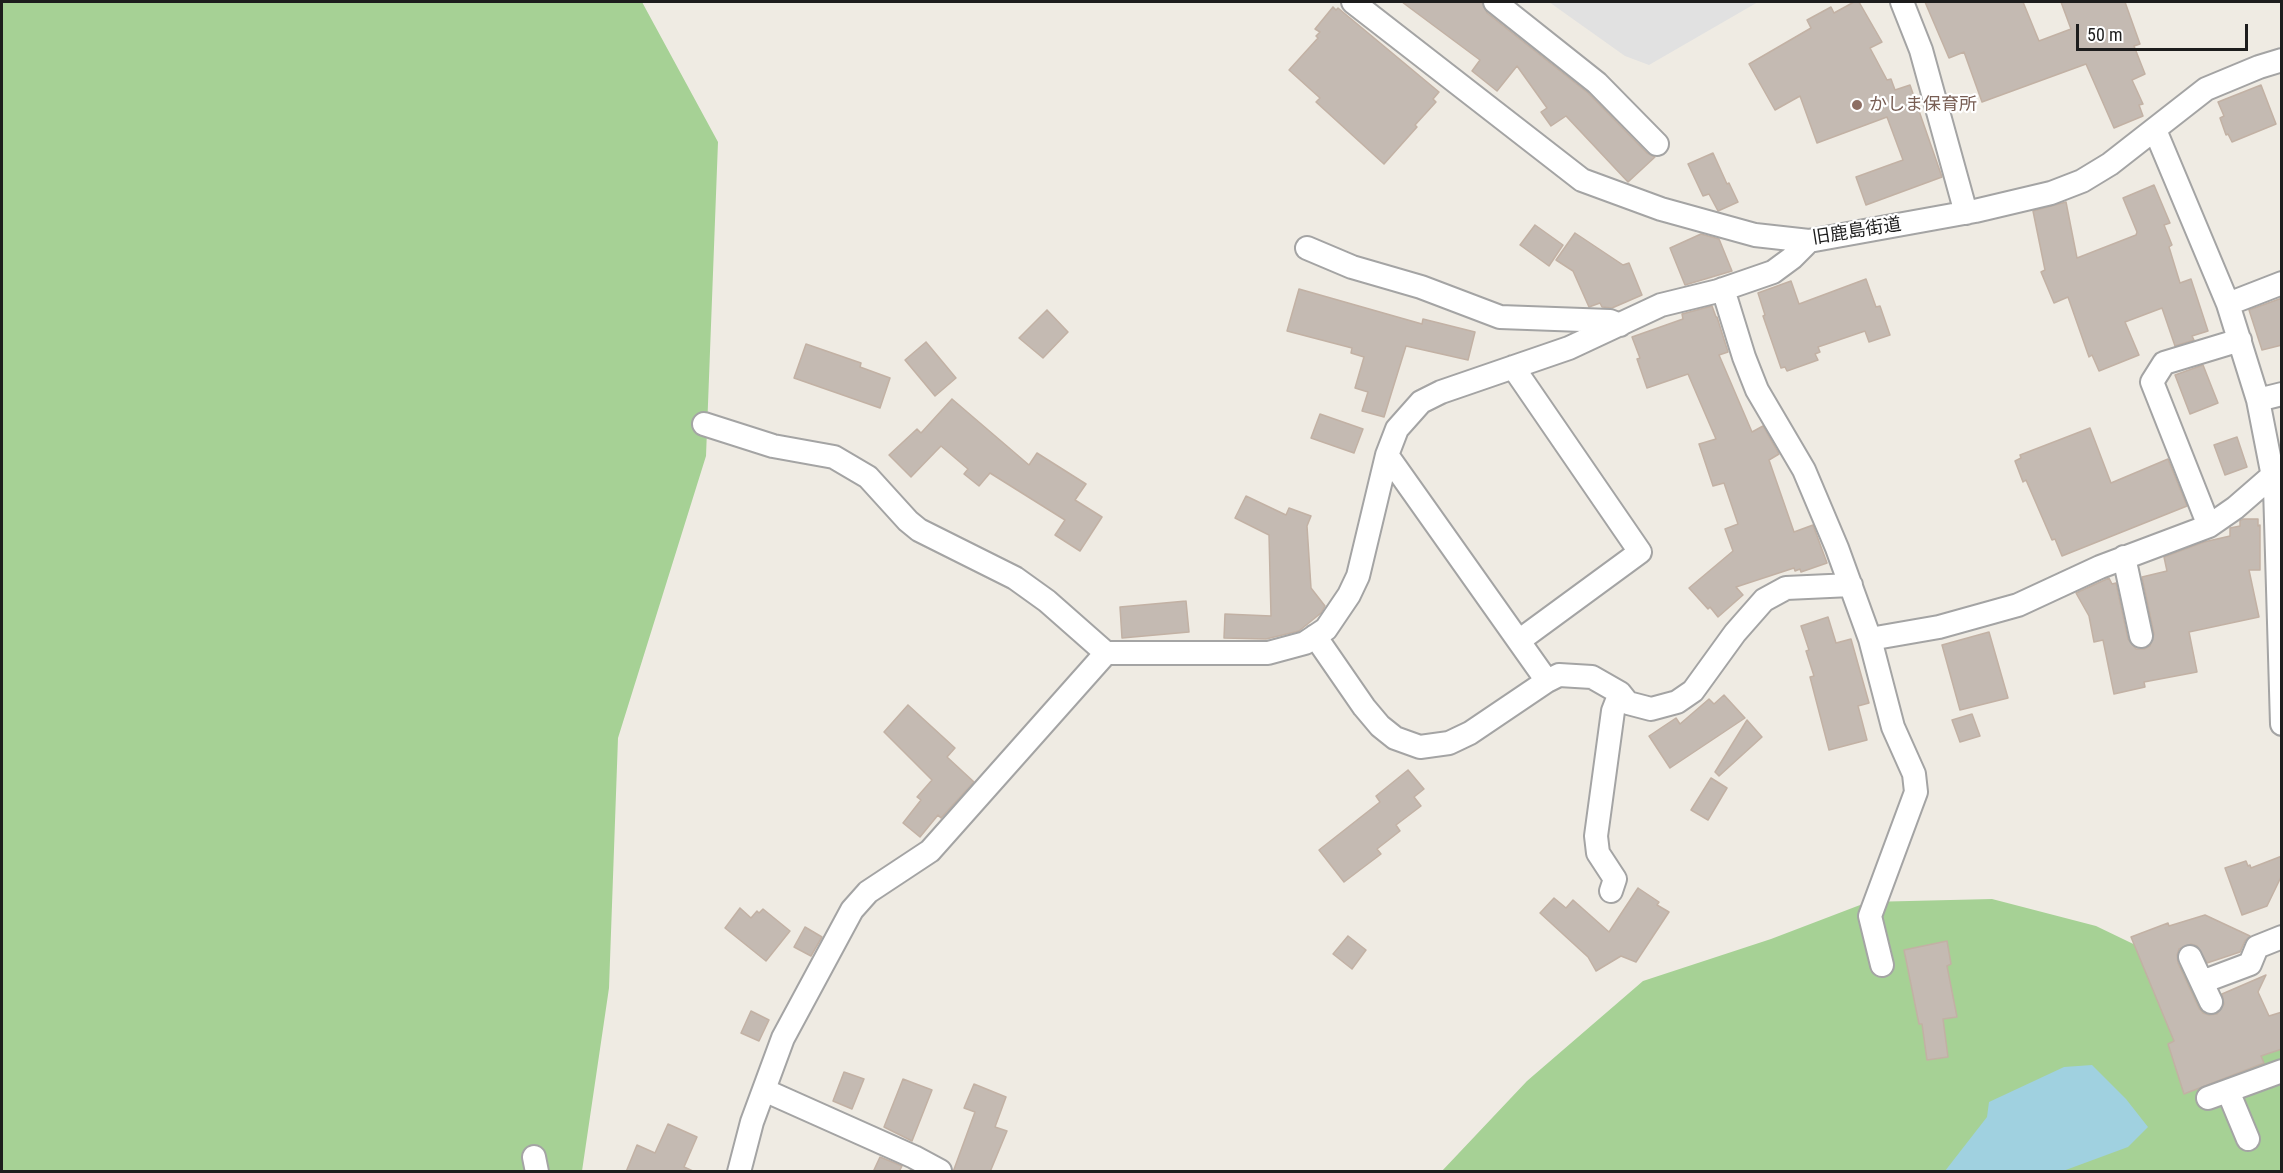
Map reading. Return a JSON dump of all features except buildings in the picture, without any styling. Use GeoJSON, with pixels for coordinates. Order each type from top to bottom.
{"type":"FeatureCollection","features":[{"type":"Feature","properties":{"kind":"street","name":"旧鹿島街道"},"geometry":{"type":"LineString","coordinates":[[1353,2],[1582,180],[1661,209],[1755,235],[1809,241],[1966,213],[2051,193],[2082,180],[2110,164],[2206,89],[2282,60]]}},
{"type":"Feature","properties":{"kind":"street"},"geometry":{"type":"LineString","coordinates":[[1495,2],[1597,83],[1657,144]]}},
{"type":"Feature","properties":{"kind":"street"},"geometry":{"type":"LineString","coordinates":[[1902,2],[1921,50],[1966,213]]}},
{"type":"Feature","properties":{"kind":"street"},"geometry":{"type":"LineString","coordinates":[[2155,130],[2228,304],[2258,400],[2278,505],[2282,724]]}},
{"type":"Feature","properties":{"kind":"street"},"geometry":{"type":"LineString","coordinates":[[704,424],[773,446],[834,456],[868,477],[919,530],[1015,578],[1047,601],[1106,653],[1269,653],[1305,643],[1326,629],[1349,595],[1358,576],[1387,455],[1397,429],[1421,402],[1441,392],[1569,348],[1661,305],[1723,289],[1773,272],[1809,241]]}},
{"type":"Feature","properties":{"kind":"street"},"geometry":{"type":"LineString","coordinates":[[1307,248],[1352,267],[1421,287],[1500,317],[1610,321],[1620,325]]}},
{"type":"Feature","properties":{"kind":"street"},"geometry":{"type":"LineString","coordinates":[[2228,304],[2282,283]]}},
{"type":"Feature","properties":{"kind":"street"},"geometry":{"type":"LineString","coordinates":[[1723,289],[1757,390],[1804,470],[1851,585],[1870,639],[1893,727],[1914,774],[1916,792],[1870,916],[1882,965]]}},
{"type":"Feature","properties":{"kind":"street"},"geometry":{"type":"LineString","coordinates":[[2209,526],[2152,382],[2164,363],[2240,340]]}},
{"type":"Feature","properties":{"kind":"street"},"geometry":{"type":"LineString","coordinates":[[1513,367],[1640,552],[1520,640]]}},
{"type":"Feature","properties":{"kind":"street"},"geometry":{"type":"LineString","coordinates":[[2258,400],[2282,394]]}},
{"type":"Feature","properties":{"kind":"street"},"geometry":{"type":"LineString","coordinates":[[1387,455],[1547,681]]}},
{"type":"Feature","properties":{"kind":"street"},"geometry":{"type":"LineString","coordinates":[[1870,639],[1939,627],[2018,605],[2067,581],[2209,526],[2235,508],[2273,475]]}},
{"type":"Feature","properties":{"kind":"street"},"geometry":{"type":"LineString","coordinates":[[2124,558],[2141,636]]}},
{"type":"Feature","properties":{"kind":"street"},"geometry":{"type":"LineString","coordinates":[[1315,636],[1364,707],[1380,726],[1395,738],[1420,747],[1449,743],[1470,733],[1559,675],[1592,677],[1620,693],[1628,703],[1651,709],[1677,702],[1693,691],[1764,600],[1786,588],[1851,585]]}},
{"type":"Feature","properties":{"kind":"street"},"geometry":{"type":"LineString","coordinates":[[739,1172],[752,1122],[783,1038],[852,910],[868,892],[930,851],[1106,653]]}},
{"type":"Feature","properties":{"kind":"street"},"geometry":{"type":"LineString","coordinates":[[1611,891],[1615,879],[1598,853],[1596,836],[1613,711],[1620,693]]}},
{"type":"Feature","properties":{"kind":"street"},"geometry":{"type":"LineString","coordinates":[[2190,957],[2206,992],[2250,964],[2257,947],[2282,937]]}},
{"type":"Feature","properties":{"kind":"street"},"geometry":{"type":"LineString","coordinates":[[2248,1139],[2218,1095],[2282,1071]]}},
{"type":"Feature","properties":{"kind":"street"},"geometry":{"type":"LineString","coordinates":[[764,1090],[940,1171]]}},
{"type":"Feature","properties":{"kind":"green space"},"geometry":{"type":"Polygon","coordinates":[[[2,2],[642,2],[718,142],[706,456],[618,738],[609,988],[582,1171],[2,1172],[2,2]]]}},
{"type":"Feature","properties":{"kind":"green space"},"geometry":{"type":"Polygon","coordinates":[[[1992,899],[2096,926],[2206,979],[2281,1050],[2281,1171],[1441,1172],[1527,1081],[1643,981],[1771,939],[1868,902],[1992,899]]]}},
{"type":"Feature","properties":{"kind":"shaded area"},"geometry":{"type":"Polygon","coordinates":[[[1549,2],[1758,2],[1649,65],[1625,56],[1549,2]]]}},
{"type":"Feature","properties":{"kind":"water"},"geometry":{"type":"Polygon","coordinates":[[[2092,1065],[2126,1099],[2148,1127],[2128,1147],[2063,1171],[1945,1171],[1987,1117],[1989,1102],[2064,1067],[2092,1065]]]}},
{"type":"Feature","properties":{"kind":"place","name":"かしま保育所"},"geometry":{"type":"Point","coordinates":[1857,105]}}]}
